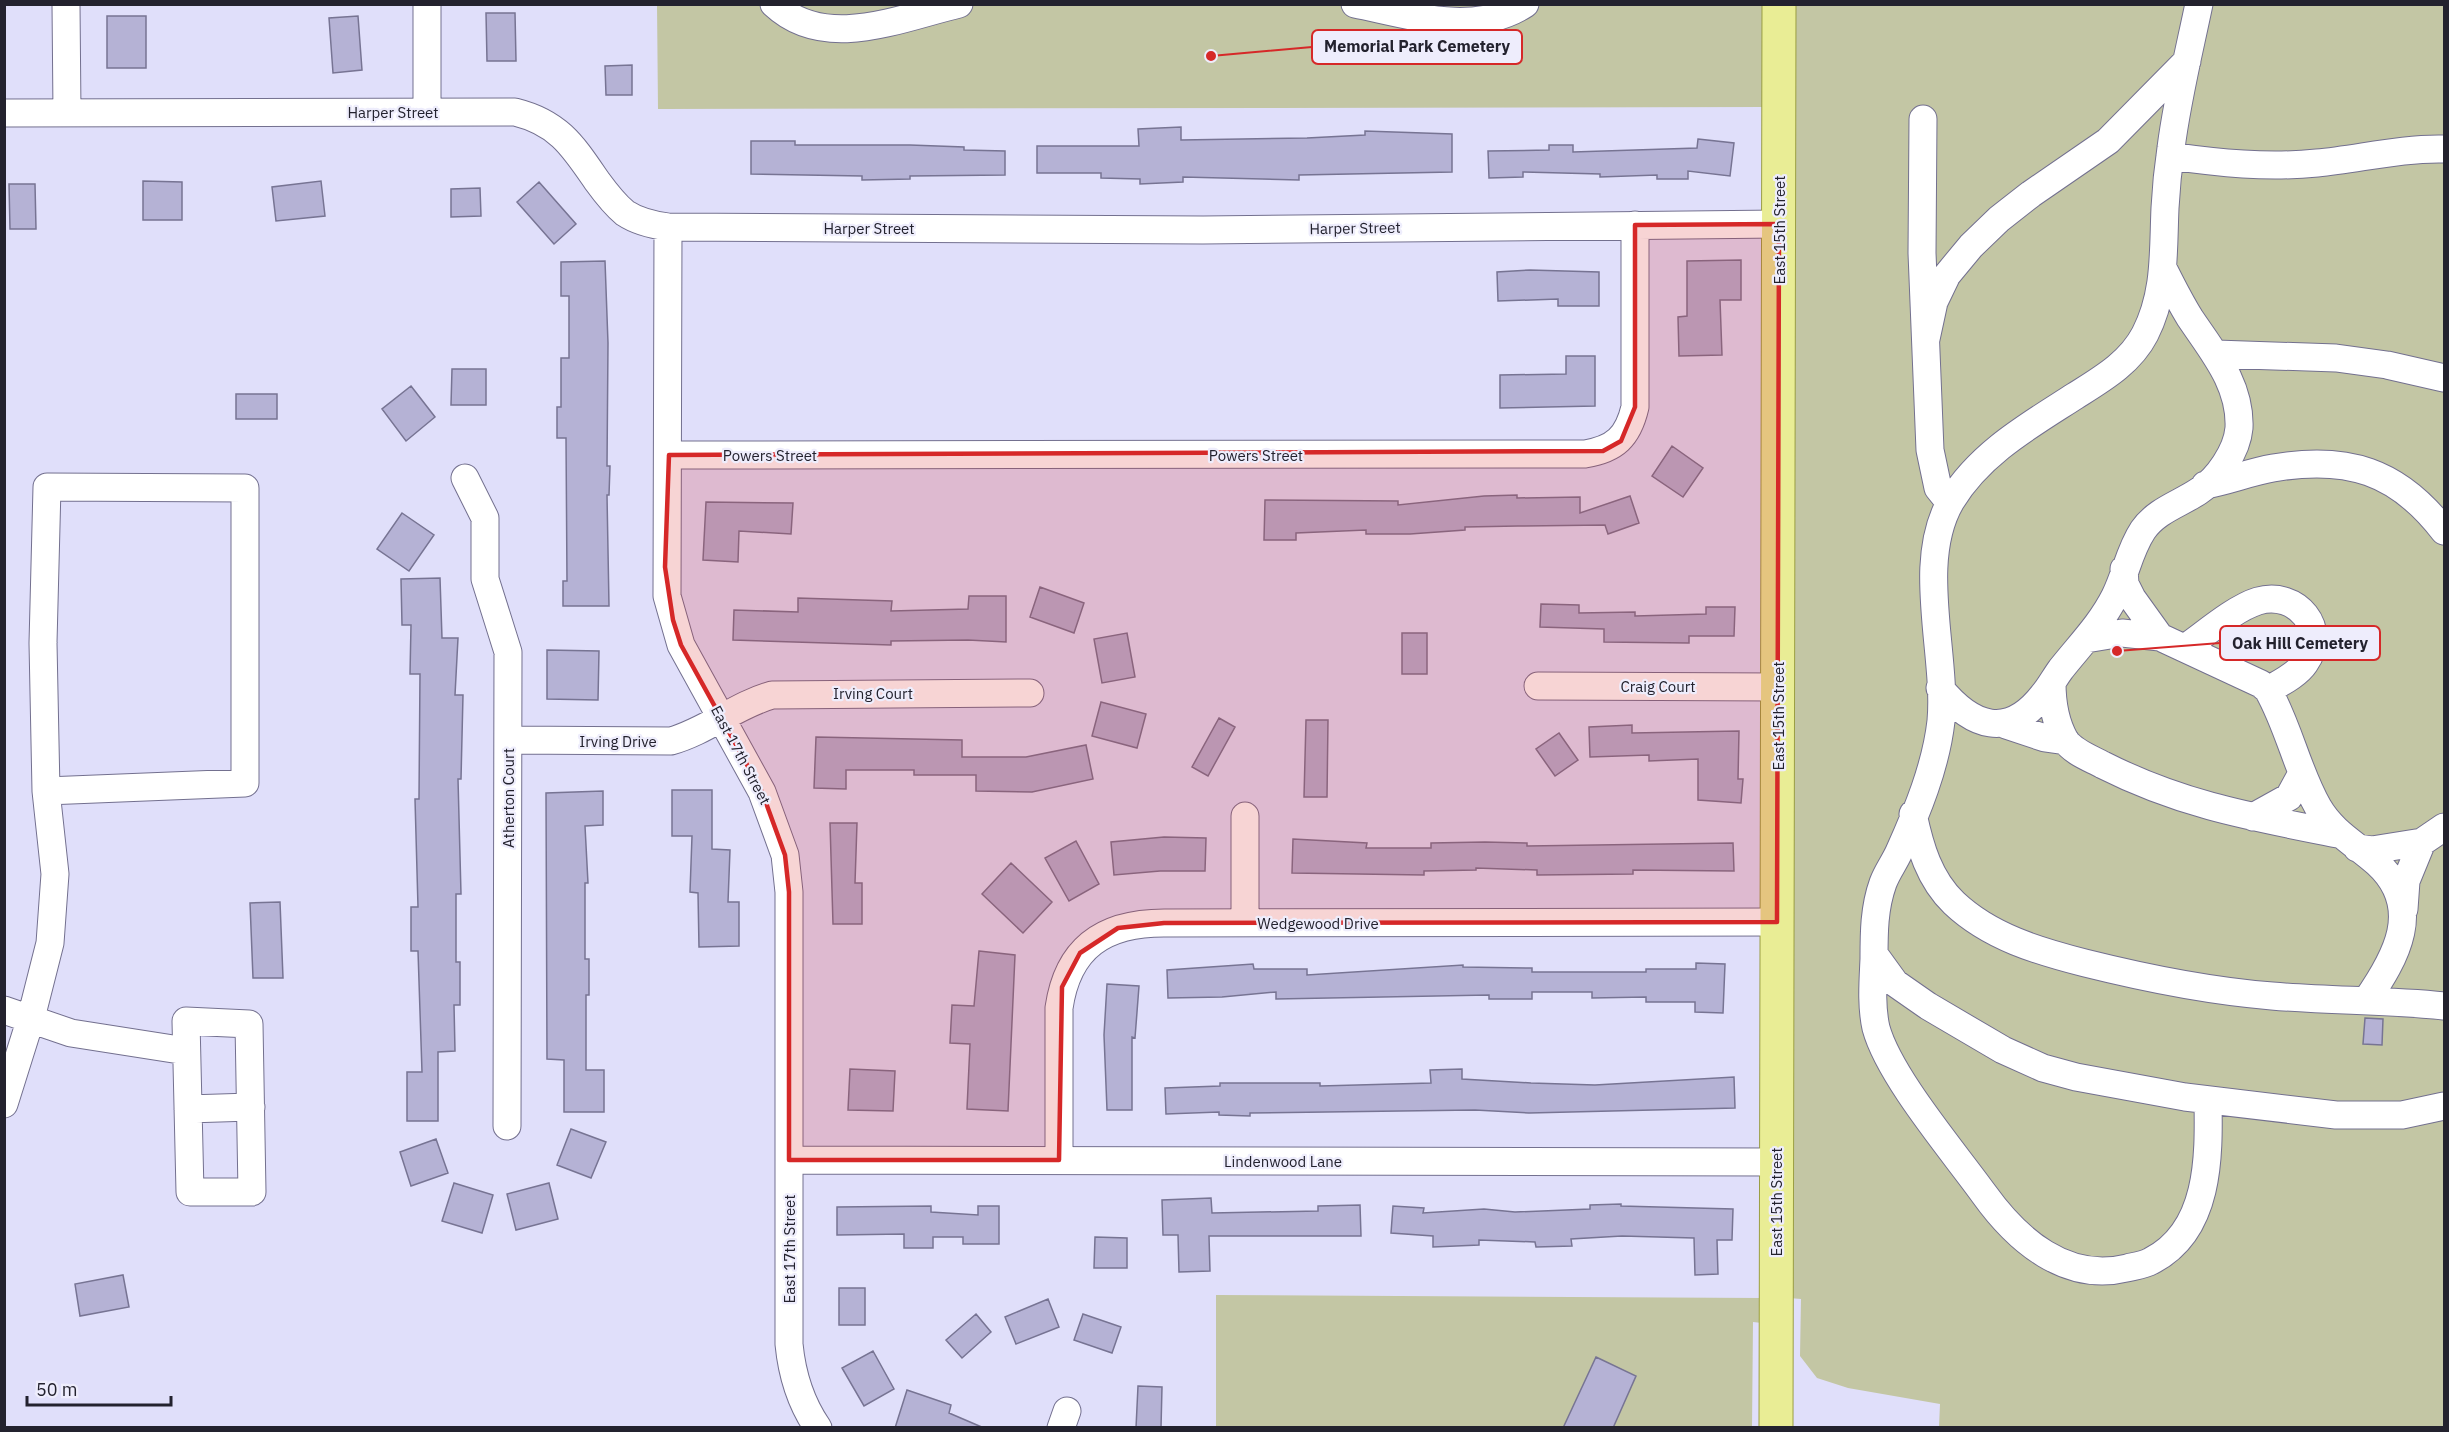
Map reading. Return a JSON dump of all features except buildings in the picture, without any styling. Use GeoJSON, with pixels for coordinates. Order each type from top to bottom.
{"type":"FeatureCollection","features":[{"type":"Feature","properties":{"kind":"main road","name":"East 15th Street"},"geometry":{"type":"LineString","coordinates":[[1776,1428],[1779,4]]}},
{"type":"Feature","properties":{"kind":"street"},"geometry":{"type":"LineString","coordinates":[[66,4],[67,113]]}},
{"type":"Feature","properties":{"kind":"street"},"geometry":{"type":"LineString","coordinates":[[427,4],[427,112]]}},
{"type":"Feature","properties":{"kind":"street"},"geometry":{"type":"LineString","coordinates":[[774,4],[786,16],[803,25],[824,30],[866,26],[959,4]]}},
{"type":"Feature","properties":{"kind":"street"},"geometry":{"type":"LineString","coordinates":[[1355,4],[1429,19],[1465,22],[1500,16],[1525,4]]}},
{"type":"Feature","properties":{"kind":"street"},"geometry":{"type":"LineString","coordinates":[[2199,4],[2170,156],[2165,206],[2164,270],[2157,304],[2144,336],[2131,355],[2112,373],[2016,435],[1967,478],[1950,503],[1938,532],[1934,561],[1941,717],[1937,749],[1914,814],[1878,899],[1874,923],[1873,1005],[1876,1029],[1890,1058],[1911,1093],[1991,1203],[2021,1237],[2049,1258],[2094,1271],[2118,1270],[2150,1262],[2174,1244],[2194,1215],[2208,1175],[2208,1100]]}},
{"type":"Feature","properties":{"kind":"street"},"geometry":{"type":"LineString","coordinates":[[1926,339],[1934,302],[1947,275],[1971,246],[1999,219],[2031,194],[2108,141],[2187,61]]}},
{"type":"Feature","properties":{"kind":"street","name":"Harper Street"},"geometry":{"type":"LineString","coordinates":[[4,113],[515,112],[534,117],[554,128],[570,142],[608,197],[625,213],[649,224],[668,227],[1203,230],[1779,224]]}},
{"type":"Feature","properties":{"kind":"street"},"geometry":{"type":"LineString","coordinates":[[1923,119],[1923,253],[1932,470],[1938,489],[1950,503]]}},
{"type":"Feature","properties":{"kind":"street"},"geometry":{"type":"LineString","coordinates":[[2170,156],[2232,164],[2278,165],[2338,161],[2419,149],[2445,149]]}},
{"type":"Feature","properties":{"kind":"street","name":"Powers Street"},"geometry":{"type":"LineString","coordinates":[[669,455],[1585,454],[1603,451],[1621,441],[1631,424],[1635,407],[1635,225]]}},
{"type":"Feature","properties":{"kind":"street","name":"East 17th Street"},"geometry":{"type":"LineString","coordinates":[[668,227],[667,596],[681,645],[762,792],[784,855],[789,892],[789,1344],[797,1388],[816,1427]]}},
{"type":"Feature","properties":{"kind":"street"},"geometry":{"type":"LineString","coordinates":[[2164,270],[2190,318],[2227,373],[2236,401],[2242,444],[2249,456],[2271,469]]}},
{"type":"Feature","properties":{"kind":"street"},"geometry":{"type":"LineString","coordinates":[[2216,354],[2336,358],[2387,365],[2445,378]]}},
{"type":"Feature","properties":{"kind":"street"},"geometry":{"type":"LineString","coordinates":[[1937,749],[1965,729],[1996,724],[2042,697],[2086,639],[2116,593],[2132,545],[2146,526],[2169,506],[2216,476],[2230,454],[2239,429]]}},
{"type":"Feature","properties":{"kind":"street"},"geometry":{"type":"LineString","coordinates":[[2205,485],[2234,480],[2271,469],[2334,464],[2364,468],[2390,480],[2413,497],[2445,531]]}},
{"type":"Feature","properties":{"kind":"street","name":"Atherton Court"},"geometry":{"type":"LineString","coordinates":[[465,478],[485,518],[485,579],[508,652],[507,1126]]}},
{"type":"Feature","properties":{"kind":"street"},"geometry":{"type":"LineString","coordinates":[[4,1104],[31,1018],[50,943],[55,874],[46,791],[43,643],[47,487],[245,488],[245,783],[46,791]]}},
{"type":"Feature","properties":{"kind":"street"},"geometry":{"type":"LineString","coordinates":[[2124,569],[2125,584],[2132,598],[2160,636]]}},
{"type":"Feature","properties":{"kind":"street"},"geometry":{"type":"LineString","coordinates":[[2185,648],[2257,601],[2282,600],[2294,603],[2313,625],[2314,640],[2311,654],[2304,666],[2268,690]]}},
{"type":"Feature","properties":{"kind":"street"},"geometry":{"type":"LineString","coordinates":[[2086,639],[2122,633],[2160,636],[2261,684],[2268,690],[2319,808],[2347,841],[2378,864],[2395,884],[2404,909]]}},
{"type":"Feature","properties":{"kind":"street"},"geometry":{"type":"LineString","coordinates":[[2052,683],[2052,704],[2066,741]]}},
{"type":"Feature","properties":{"kind":"street","name":"Craig Court"},"geometry":{"type":"LineString","coordinates":[[1538,686],[1778,687]]}},
{"type":"Feature","properties":{"kind":"street"},"geometry":{"type":"LineString","coordinates":[[1940,688],[1953,705],[1967,715],[2027,733],[2066,741],[2081,753],[2141,784],[2204,806],[2347,841],[2372,850],[2422,842],[2445,826]]}},
{"type":"Feature","properties":{"kind":"street","name":"Irving Court"},"geometry":{"type":"LineString","coordinates":[[722,719],[758,699],[793,694],[1030,693]]}},
{"type":"Feature","properties":{"kind":"street","name":"Irving Drive"},"geometry":{"type":"LineString","coordinates":[[508,740],[671,741],[689,736],[722,719]]}},
{"type":"Feature","properties":{"kind":"street"},"geometry":{"type":"LineString","coordinates":[[2253,817],[2289,797],[2302,773]]}},
{"type":"Feature","properties":{"kind":"street"},"geometry":{"type":"LineString","coordinates":[[1914,814],[1920,848],[1935,879],[1953,902],[1978,922],[2010,940],[2107,969],[2201,987],[2271,996],[2445,1006]]}},
{"type":"Feature","properties":{"kind":"street"},"geometry":{"type":"LineString","coordinates":[[1245,816],[1245,923]]}},
{"type":"Feature","properties":{"kind":"street"},"geometry":{"type":"LineString","coordinates":[[2366,1001],[2389,969],[2401,936],[2406,881],[2422,842]]}},
{"type":"Feature","properties":{"kind":"street","name":"Wedgewood Drive"},"geometry":{"type":"LineString","coordinates":[[1059,1160],[1059,1008],[1062,987],[1070,968],[1080,953],[1096,939],[1118,928],[1139,923],[1777,922]]}},
{"type":"Feature","properties":{"kind":"street"},"geometry":{"type":"LineString","coordinates":[[1874,954],[1895,983],[1928,1006],[2003,1050],[2043,1068],[2076,1077],[2208,1100],[2336,1115],[2373,1117],[2402,1115],[2445,1106]]}},
{"type":"Feature","properties":{"kind":"street"},"geometry":{"type":"LineString","coordinates":[[4,1010],[71,1033],[186,1051]]}},
{"type":"Feature","properties":{"kind":"street"},"geometry":{"type":"LineString","coordinates":[[186,1021],[249,1024],[252,1192],[190,1192],[186,1051],[186,1021]]}},
{"type":"Feature","properties":{"kind":"street"},"geometry":{"type":"LineString","coordinates":[[188,1109],[251,1107]]}},
{"type":"Feature","properties":{"kind":"street","name":"Lindenwood Lane"},"geometry":{"type":"LineString","coordinates":[[789,1160],[1777,1162]]}},
{"type":"Feature","properties":{"kind":"highlighted area"},"geometry":{"type":"Polygon","coordinates":[[[1779,224],[1777,922],[1164,923],[1118,928],[1080,953],[1062,987],[1059,1160],[789,1160],[789,892],[785,855],[762,792],[681,645],[673,620],[665,567],[669,455],[1603,451],[1621,441],[1635,407],[1635,225],[1779,224]]]}},
{"type":"Feature","properties":{"kind":"green space"},"geometry":{"type":"Polygon","coordinates":[[[657,5],[1765,5],[1765,107],[658,109],[657,5]]]}},
{"type":"Feature","properties":{"kind":"green space"},"geometry":{"type":"Polygon","coordinates":[[[1792,5],[2444,5],[2444,1427],[1939,1427],[1940,1404],[1848,1388],[1817,1378],[1800,1356],[1801,1299],[1789,1298],[1792,5]]]}},
{"type":"Feature","properties":{"kind":"green space"},"geometry":{"type":"Polygon","coordinates":[[[1216,1295],[1762,1298],[1762,1323],[1753,1322],[1752,1427],[1216,1428],[1216,1295]]]}},
{"type":"Feature","properties":{"kind":"place","name":"Memorial Park Cemetery"},"geometry":{"type":"Point","coordinates":[1211,56]}},
{"type":"Feature","properties":{"kind":"place","name":"Oak Hill Cemetery"},"geometry":{"type":"Point","coordinates":[2117,651]}}]}
